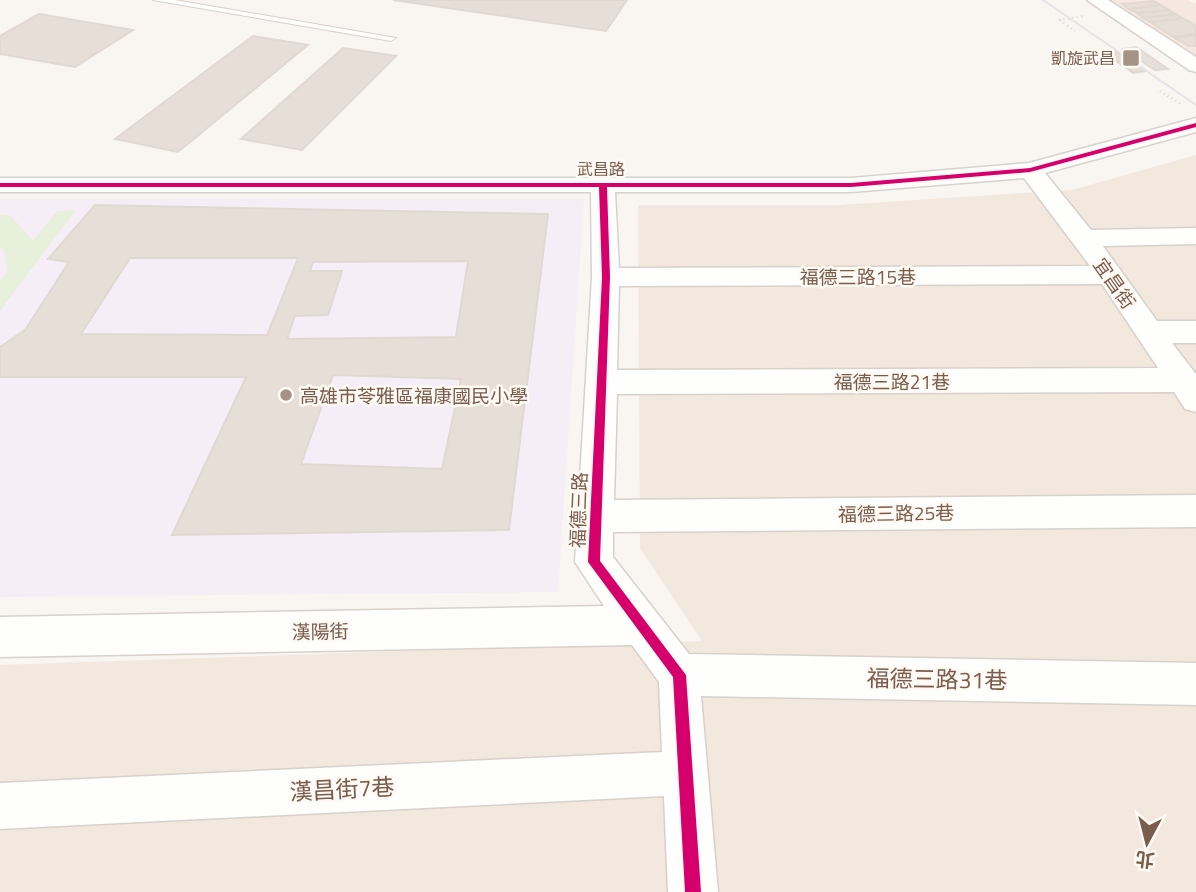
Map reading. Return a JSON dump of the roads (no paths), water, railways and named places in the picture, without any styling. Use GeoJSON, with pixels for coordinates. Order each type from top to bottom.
{"type":"FeatureCollection","features":[{"type":"Feature","properties":{"kind":"street"},"geometry":{"type":"LineString","coordinates":[[1094,8],[1196,66]]}},
{"type":"Feature","properties":{"kind":"street","name":"武昌路"},"geometry":{"type":"LineString","coordinates":[[0,185],[851,185],[1030,170],[1196,125]]}},
{"type":"Feature","properties":{"kind":"street","name":"宜昌街"},"geometry":{"type":"LineString","coordinates":[[1030,170],[1084,238],[1190,390]]}},
{"type":"Feature","properties":{"kind":"street","name":"福德三路"},"geometry":{"type":"LineString","coordinates":[[603,185],[606,277],[594,562],[679,675]]}},
{"type":"Feature","properties":{"kind":"street"},"geometry":{"type":"LineString","coordinates":[[1084,238],[1196,236]]}},
{"type":"Feature","properties":{"kind":"street","name":"福德三路15巷"},"geometry":{"type":"LineString","coordinates":[[606,277],[1109,275]]}},
{"type":"Feature","properties":{"kind":"street"},"geometry":{"type":"LineString","coordinates":[[1149,332],[1196,332]]}},
{"type":"Feature","properties":{"kind":"street","name":"福德三路21巷"},"geometry":{"type":"LineString","coordinates":[[601,382],[1190,390]]}},
{"type":"Feature","properties":{"kind":"street","name":"福德三路25巷"},"geometry":{"type":"LineString","coordinates":[[596,516],[1196,510]]}},
{"type":"Feature","properties":{"kind":"street","name":"漢陽街"},"geometry":{"type":"LineString","coordinates":[[0,637],[641,625]]}},
{"type":"Feature","properties":{"kind":"street"},"geometry":{"type":"LineString","coordinates":[[679,675],[693,892]]}},
{"type":"Feature","properties":{"kind":"street","name":"福德三路31巷"},"geometry":{"type":"LineString","coordinates":[[679,675],[1196,684]]}},
{"type":"Feature","properties":{"kind":"street","name":"漢昌街7巷"},"geometry":{"type":"LineString","coordinates":[[0,806],[685,773]]}},
{"type":"Feature","properties":{"kind":"lane"},"geometry":{"type":"LineString","coordinates":[[158,0],[391,38]]}},
{"type":"Feature","properties":{"kind":"tram line"},"geometry":{"type":"LineString","coordinates":[[1043,0],[1196,105]]}},
{"type":"Feature","properties":{"kind":"place","name":"凱旋武昌"},"geometry":{"type":"Point","coordinates":[1131,58]}},
{"type":"Feature","properties":{"kind":"place","name":"高雄市苓雅區福康國民小學"},"geometry":{"type":"Point","coordinates":[286,395]}}]}
